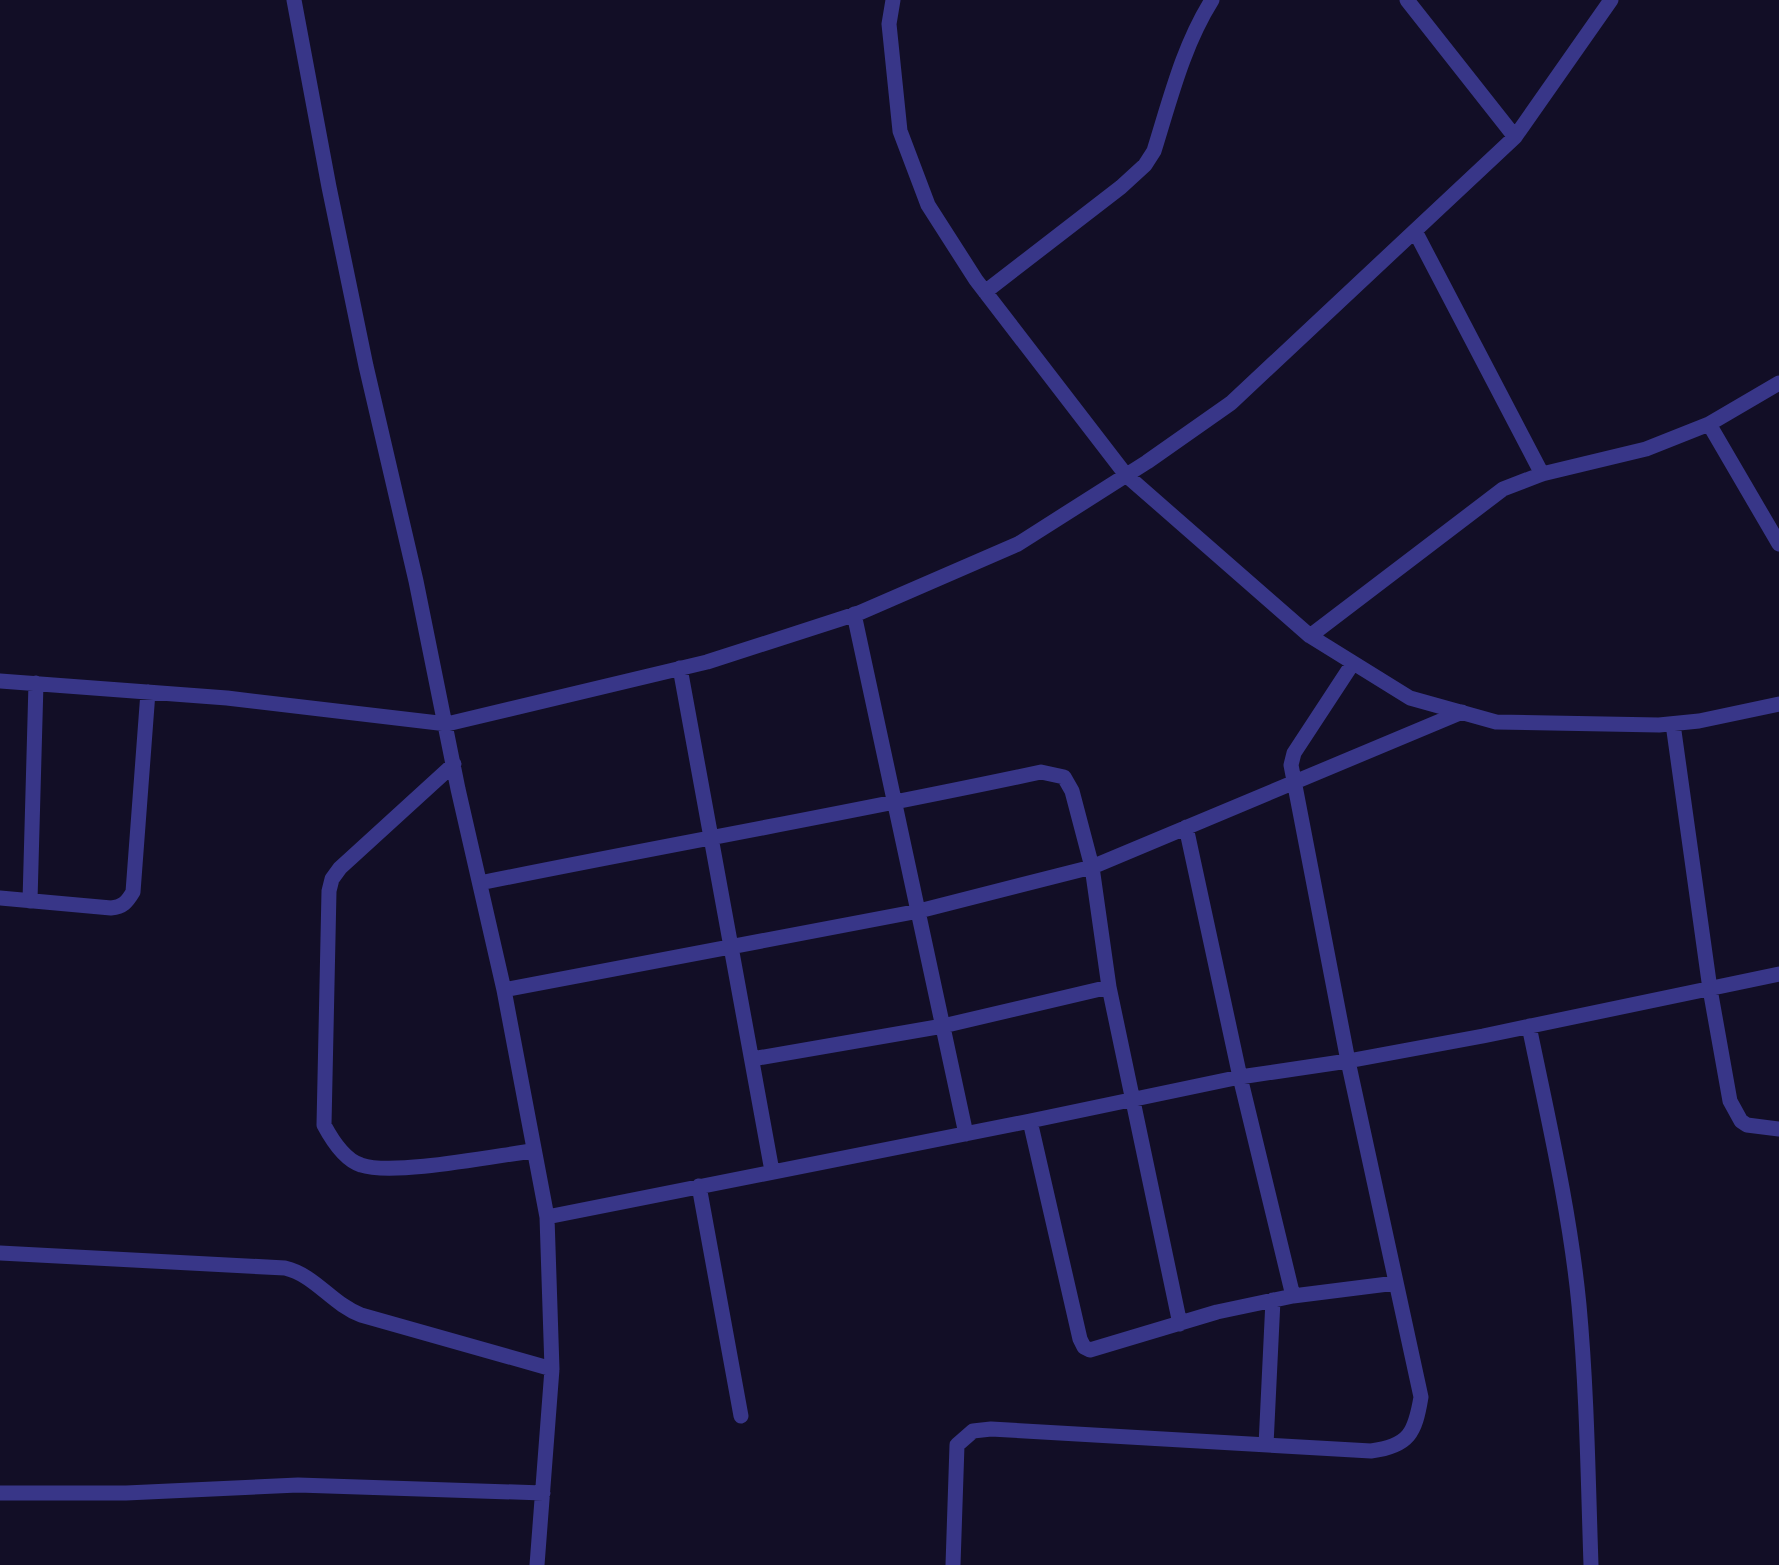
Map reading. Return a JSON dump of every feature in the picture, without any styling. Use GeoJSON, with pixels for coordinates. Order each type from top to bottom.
{"type":"FeatureCollection","features":[{"type":"Feature","properties":{"kind":"street"},"geometry":{"type":"LineString","coordinates":[[294,0],[362,344],[504,990],[532,1151],[547,1216],[552,1369],[537,1565]]}},
{"type":"Feature","properties":{"kind":"street"},"geometry":{"type":"LineString","coordinates":[[893,0],[889,24],[900,131],[928,205],[985,292],[1126,475],[1310,636],[1410,698],[1496,722],[1673,724],[1778,707]]}},
{"type":"Feature","properties":{"kind":"street"},"geometry":{"type":"LineString","coordinates":[[985,292],[1145,165],[1154,151],[1185,52],[1200,19],[1212,0]]}},
{"type":"Feature","properties":{"kind":"street"},"geometry":{"type":"LineString","coordinates":[[1407,0],[1515,138]]}},
{"type":"Feature","properties":{"kind":"street"},"geometry":{"type":"LineString","coordinates":[[0,681],[227,698],[447,724],[707,662],[854,614],[1018,544],[1126,475],[1231,403],[1416,233],[1515,138],[1611,0]]}},
{"type":"Feature","properties":{"kind":"street"},"geometry":{"type":"LineString","coordinates":[[1416,233],[1542,474]]}},
{"type":"Feature","properties":{"kind":"street"},"geometry":{"type":"LineString","coordinates":[[1310,636],[1503,489],[1542,474],[1646,449],[1709,424],[1779,383]]}},
{"type":"Feature","properties":{"kind":"street"},"geometry":{"type":"LineString","coordinates":[[1709,424],[1779,544]]}},
{"type":"Feature","properties":{"kind":"street"},"geometry":{"type":"LineString","coordinates":[[854,614],[966,1134]]}},
{"type":"Feature","properties":{"kind":"street"},"geometry":{"type":"LineString","coordinates":[[953,1565],[957,1445],[974,1431],[991,1429],[1371,1451],[1388,1449],[1404,1442],[1417,1424],[1421,1397],[1348,1061],[1293,782],[1294,753],[1353,663]]}},
{"type":"Feature","properties":{"kind":"street"},"geometry":{"type":"LineString","coordinates":[[680,668],[772,1171]]}},
{"type":"Feature","properties":{"kind":"street"},"geometry":{"type":"LineString","coordinates":[[30,901],[36,683]]}},
{"type":"Feature","properties":{"kind":"street"},"geometry":{"type":"LineString","coordinates":[[0,898],[118,908],[126,902],[133,892],[148,692]]}},
{"type":"Feature","properties":{"kind":"street"},"geometry":{"type":"LineString","coordinates":[[504,990],[919,911],[1092,867],[1462,712]]}},
{"type":"Feature","properties":{"kind":"street"},"geometry":{"type":"LineString","coordinates":[[1673,724],[1710,989],[1730,1101],[1741,1120],[1747,1125],[1779,1129]]}},
{"type":"Feature","properties":{"kind":"street"},"geometry":{"type":"LineString","coordinates":[[454,764],[340,868],[332,879],[329,891],[324,1125],[340,1149],[360,1165],[387,1170],[532,1151]]}},
{"type":"Feature","properties":{"kind":"street"},"geometry":{"type":"LineString","coordinates":[[480,883],[711,836],[895,803],[1041,772],[1059,775],[1069,783],[1092,867],[1109,987],[1180,1324]]}},
{"type":"Feature","properties":{"kind":"street"},"geometry":{"type":"LineString","coordinates":[[1186,827],[1240,1077],[1293,1296]]}},
{"type":"Feature","properties":{"kind":"street"},"geometry":{"type":"LineString","coordinates":[[547,1216],[966,1134],[1132,1098],[1240,1077],[1348,1061],[1779,974]]}},
{"type":"Feature","properties":{"kind":"street"},"geometry":{"type":"LineString","coordinates":[[752,1059],[943,1026],[1109,987]]}},
{"type":"Feature","properties":{"kind":"street"},"geometry":{"type":"LineString","coordinates":[[1529,1026],[1579,1302],[1584,1361],[1591,1565]]}},
{"type":"Feature","properties":{"kind":"street"},"geometry":{"type":"LineString","coordinates":[[1030,1121],[1084,1347],[1090,1350],[1100,1350],[1217,1312],[1293,1296],[1396,1283]]}},
{"type":"Feature","properties":{"kind":"street"},"geometry":{"type":"LineString","coordinates":[[699,1186],[741,1416]]}},
{"type":"Feature","properties":{"kind":"street"},"geometry":{"type":"LineString","coordinates":[[0,1253],[285,1268],[305,1276],[353,1312],[552,1369]]}},
{"type":"Feature","properties":{"kind":"street"},"geometry":{"type":"LineString","coordinates":[[1266,1445],[1273,1300]]}},
{"type":"Feature","properties":{"kind":"street"},"geometry":{"type":"LineString","coordinates":[[0,1493],[126,1492],[298,1485],[543,1493]]}}]}
